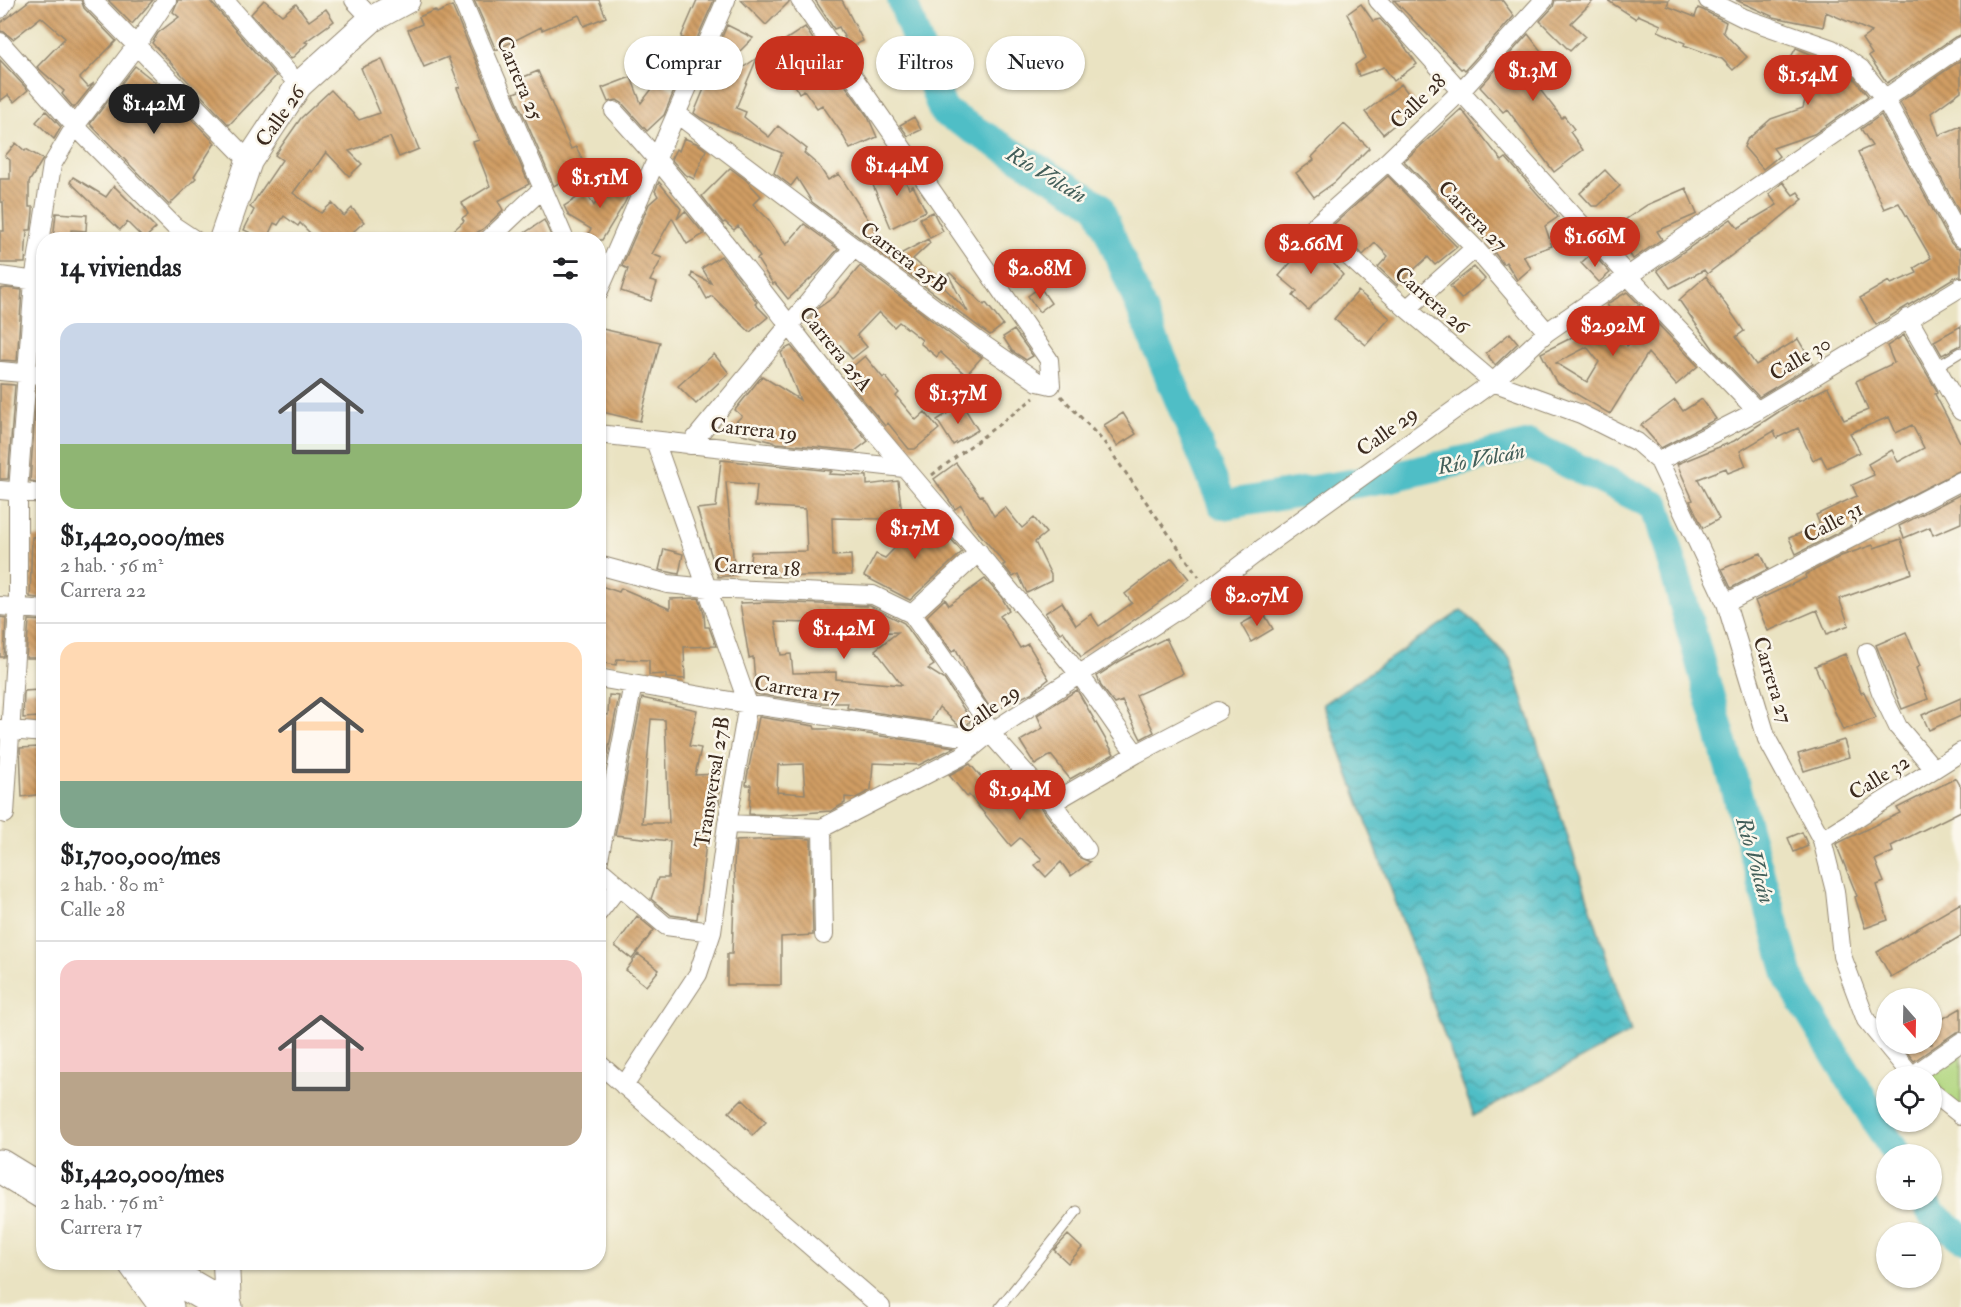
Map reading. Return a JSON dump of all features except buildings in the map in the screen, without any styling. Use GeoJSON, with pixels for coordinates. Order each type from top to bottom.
{"type":"FeatureCollection","features":[{"type":"Feature","properties":{"kind":"highway"},"geometry":{"type":"LineString","coordinates":[[0,1166],[36,1187]]}},
{"type":"Feature","properties":{"kind":"highway"},"geometry":{"type":"LineString","coordinates":[[140,1270],[167,1307]]}},
{"type":"Feature","properties":{"kind":"highway"},"geometry":{"type":"LineString","coordinates":[[162,1270],[227,1307]]}},
{"type":"Feature","properties":{"kind":"main road","name":"Calle 26"},"geometry":{"type":"LineString","coordinates":[[225,232],[249,161],[299,85],[372,19],[407,0]]}},
{"type":"Feature","properties":{"kind":"main road"},"geometry":{"type":"LineString","coordinates":[[226,1270],[227,1307]]}},
{"type":"Feature","properties":{"kind":"street"},"geometry":{"type":"LineString","coordinates":[[0,9],[6,0]]}},
{"type":"Feature","properties":{"kind":"street"},"geometry":{"type":"LineString","coordinates":[[92,0],[249,161]]}},
{"type":"Feature","properties":{"kind":"street"},"geometry":{"type":"LineString","coordinates":[[44,232],[52,165],[75,126],[136,46],[167,0]]}},
{"type":"Feature","properties":{"kind":"street"},"geometry":{"type":"LineString","coordinates":[[224,0],[299,85]]}},
{"type":"Feature","properties":{"kind":"street"},"geometry":{"type":"LineString","coordinates":[[354,0],[372,19]]}},
{"type":"Feature","properties":{"kind":"street","name":"Carrera 25"},"geometry":{"type":"LineString","coordinates":[[462,0],[562,232]]}},
{"type":"Feature","properties":{"kind":"street"},"geometry":{"type":"LineString","coordinates":[[606,275],[726,0]]}},
{"type":"Feature","properties":{"kind":"street"},"geometry":{"type":"LineString","coordinates":[[800,0],[1049,360],[1051,385]]}},
{"type":"Feature","properties":{"kind":"street"},"geometry":{"type":"LineString","coordinates":[[1378,0],[1628,276],[1756,411]]}},
{"type":"Feature","properties":{"kind":"street","name":"Calle 28"},"geometry":{"type":"LineString","coordinates":[[1315,226],[1388,161],[1461,91],[1545,0]]}},
{"type":"Feature","properties":{"kind":"street"},"geometry":{"type":"LineString","coordinates":[[1708,0],[1744,18],[1832,50],[1861,69],[1885,99],[1961,238]]}},
{"type":"Feature","properties":{"kind":"street"},"geometry":{"type":"LineString","coordinates":[[0,42],[75,126],[174,226],[183,232]]}},
{"type":"Feature","properties":{"kind":"street","name":"Calle 29"},"geometry":{"type":"LineString","coordinates":[[822,828],[962,756],[990,734],[1208,590],[1493,382],[1547,332],[1961,45]]}},
{"type":"Feature","properties":{"kind":"street","name":"Carrera 25A"},"geometry":{"type":"LineString","coordinates":[[614,111],[657,158],[788,326],[904,468],[979,552],[1079,675],[1136,754]]}},
{"type":"Feature","properties":{"kind":"street","name":"Carrera 25B"},"geometry":{"type":"LineString","coordinates":[[676,114],[978,341],[1038,382],[1051,385]]}},
{"type":"Feature","properties":{"kind":"street","name":"Carrera 27"},"geometry":{"type":"LineString","coordinates":[[1388,161],[1475,248],[1547,332]]}},
{"type":"Feature","properties":{"kind":"street"},"geometry":{"type":"LineString","coordinates":[[496,232],[543,188]]}},
{"type":"Feature","properties":{"kind":"street","name":"Carrera 26"},"geometry":{"type":"LineString","coordinates":[[1315,226],[1493,382]]}},
{"type":"Feature","properties":{"kind":"street"},"geometry":{"type":"LineString","coordinates":[[690,445],[854,247]]}},
{"type":"Feature","properties":{"kind":"street"},"geometry":{"type":"LineString","coordinates":[[1407,309],[1475,248]]}},
{"type":"Feature","properties":{"kind":"street"},"geometry":{"type":"LineString","coordinates":[[0,276],[36,281]]}},
{"type":"Feature","properties":{"kind":"street","name":"Calle 30"},"geometry":{"type":"LineString","coordinates":[[1659,461],[1756,411],[1961,287]]}},
{"type":"Feature","properties":{"kind":"street"},"geometry":{"type":"LineString","coordinates":[[1908,318],[1961,411]]}},
{"type":"Feature","properties":{"kind":"street"},"geometry":{"type":"LineString","coordinates":[[5,814],[6,729],[18,608],[9,490],[35,374],[36,351]]}},
{"type":"Feature","properties":{"kind":"street"},"geometry":{"type":"LineString","coordinates":[[0,371],[35,374]]}},
{"type":"Feature","properties":{"kind":"street","name":"Carrera 27"},"geometry":{"type":"LineString","coordinates":[[1493,382],[1581,414],[1637,442],[1659,461],[1726,603],[1767,739],[1822,840],[1834,891],[1842,956],[1866,1020],[1905,1066]]}},
{"type":"Feature","properties":{"kind":"street","name":"Carrera 19"},"geometry":{"type":"LineString","coordinates":[[606,435],[904,468]]}},
{"type":"Feature","properties":{"kind":"street","name":"Transversal 27B"},"geometry":{"type":"LineString","coordinates":[[624,1086],[698,974],[712,932],[727,824],[748,704],[655,441]]}},
{"type":"Feature","properties":{"kind":"street","name":"Calle 31"},"geometry":{"type":"LineString","coordinates":[[1726,603],[1961,481]]}},
{"type":"Feature","properties":{"kind":"street"},"geometry":{"type":"LineString","coordinates":[[9,490],[36,493]]}},
{"type":"Feature","properties":{"kind":"street"},"geometry":{"type":"LineString","coordinates":[[979,552],[912,614],[979,710],[990,734],[1052,803],[1087,850]]}},
{"type":"Feature","properties":{"kind":"street","name":"Carrera 18"},"geometry":{"type":"LineString","coordinates":[[606,567],[668,584],[708,588],[873,595],[912,614]]}},
{"type":"Feature","properties":{"kind":"street"},"geometry":{"type":"LineString","coordinates":[[0,606],[36,609]]}},
{"type":"Feature","properties":{"kind":"street"},"geometry":{"type":"LineString","coordinates":[[1867,652],[1881,693],[1898,727],[1934,769]]}},
{"type":"Feature","properties":{"kind":"street","name":"Carrera 17"},"geometry":{"type":"LineString","coordinates":[[606,679],[957,736],[990,734]]}},
{"type":"Feature","properties":{"kind":"street"},"geometry":{"type":"LineString","coordinates":[[606,823],[633,684]]}},
{"type":"Feature","properties":{"kind":"street"},"geometry":{"type":"LineString","coordinates":[[1052,803],[1136,754],[1218,711]]}},
{"type":"Feature","properties":{"kind":"street"},"geometry":{"type":"LineString","coordinates":[[6,729],[36,732]]}},
{"type":"Feature","properties":{"kind":"street","name":"Calle 32"},"geometry":{"type":"LineString","coordinates":[[1822,840],[1961,752]]}},
{"type":"Feature","properties":{"kind":"street"},"geometry":{"type":"LineString","coordinates":[[727,824],[822,828],[824,935]]}},
{"type":"Feature","properties":{"kind":"street"},"geometry":{"type":"LineString","coordinates":[[606,875],[666,926],[712,932]]}},
{"type":"Feature","properties":{"kind":"street"},"geometry":{"type":"LineString","coordinates":[[606,903],[619,886]]}},
{"type":"Feature","properties":{"kind":"street"},"geometry":{"type":"LineString","coordinates":[[1927,1066],[1961,1042]]}},
{"type":"Feature","properties":{"kind":"street"},"geometry":{"type":"LineString","coordinates":[[606,1070],[881,1307]]}},
{"type":"Feature","properties":{"kind":"street"},"geometry":{"type":"LineString","coordinates":[[1942,1100],[1961,1115]]}},
{"type":"Feature","properties":{"kind":"lane"},"geometry":{"type":"LineString","coordinates":[[1936,367],[1961,352]]}},
{"type":"Feature","properties":{"kind":"lane"},"geometry":{"type":"LineString","coordinates":[[1000,1307],[1077,1211]]}},
{"type":"Feature","properties":{"kind":"path"},"geometry":{"type":"LineString","coordinates":[[920,484],[1051,385],[1104,442],[1208,590]]}},
{"type":"Feature","properties":{"kind":"green space"},"geometry":{"type":"Polygon","coordinates":[[[1961,1042],[1961,1115],[1942,1100],[1942,1066],[1928,1066],[1961,1042]]]}},
{"type":"Feature","properties":{"kind":"water"},"geometry":{"type":"Polygon","coordinates":[[[1462,610],[1510,659],[1631,1032],[1474,1116],[1323,704],[1462,610]]]}},
{"type":"Feature","properties":{"kind":"waterway","name":"Río Volcán"},"geometry":{"type":"LineString","coordinates":[[902,0],[943,111],[1098,205],[1223,505],[1392,477],[1530,445],[1656,506],[1790,981],[1890,1144]]}},
{"type":"Feature","properties":{"kind":"waterway","name":"Río Volcán"},"geometry":{"type":"LineString","coordinates":[[1930,1210],[1961,1237]]}}]}
